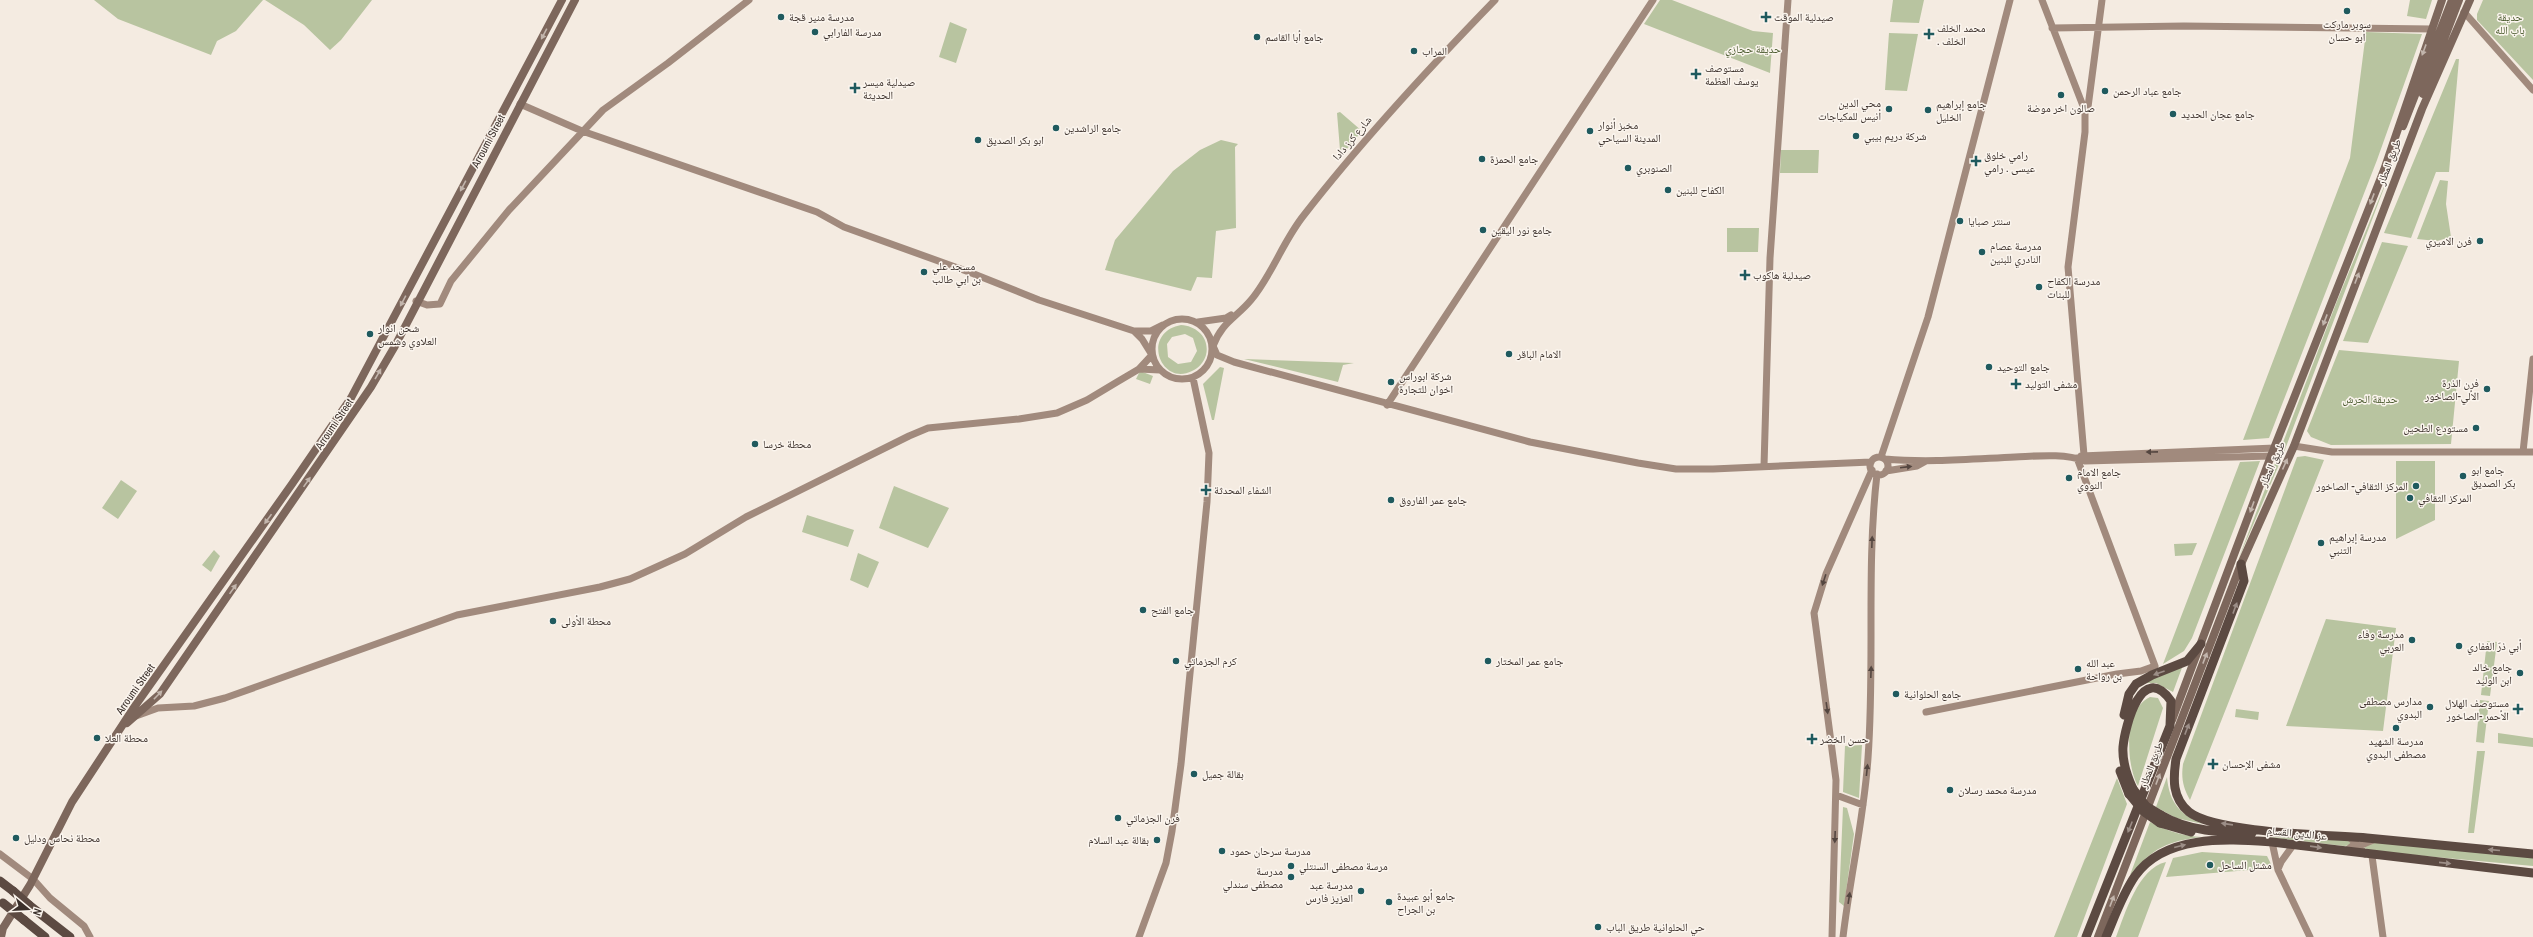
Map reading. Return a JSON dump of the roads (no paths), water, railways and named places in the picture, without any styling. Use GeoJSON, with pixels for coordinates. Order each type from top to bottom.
{"type":"FeatureCollection","features":[{"type":"Feature","properties":{"kind":"highway"},"geometry":{"type":"LineString","coordinates":[[2241,564],[2244,581],[2176,759],[2173,779],[2174,790],[2182,805],[2201,819],[2279,832]]}},
{"type":"Feature","properties":{"kind":"highway"},"geometry":{"type":"LineString","coordinates":[[2201,644],[2187,661],[2136,684],[2129,694],[2117,747],[2121,776],[2131,792],[2146,806],[2161,819],[2179,830],[2235,840]]}},
{"type":"Feature","properties":{"kind":"highway"},"geometry":{"type":"LineString","coordinates":[[2131,792],[2125,770],[2123,748],[2133,706],[2144,691],[2152,688],[2166,694],[2171,701],[2170,726]]}},
{"type":"Feature","properties":{"kind":"highway","name":"طريق المطار"},"geometry":{"type":"LineString","coordinates":[[2086,937],[2170,726]]}},
{"type":"Feature","properties":{"kind":"highway"},"geometry":{"type":"LineString","coordinates":[[2161,819],[2186,826],[2229,833],[2279,832]]}},
{"type":"Feature","properties":{"kind":"highway","name":"عز الدين القسام"},"geometry":{"type":"LineString","coordinates":[[2279,832],[2377,839],[2533,854]]}},
{"type":"Feature","properties":{"kind":"highway","name":"عز الدين القسام"},"geometry":{"type":"LineString","coordinates":[[2106,937],[2124,893],[2136,875],[2150,860],[2171,848],[2186,844],[2235,840],[2272,842],[2369,855],[2533,873]]}},
{"type":"Feature","properties":{"kind":"highway"},"geometry":{"type":"LineString","coordinates":[[0,881],[70,937]]}},
{"type":"Feature","properties":{"kind":"highway"},"geometry":{"type":"LineString","coordinates":[[2,902],[45,937]]}},
{"type":"Feature","properties":{"kind":"main road","name":"Arroumi Street"},"geometry":{"type":"LineString","coordinates":[[119,731],[320,444],[361,380],[562,0]]}},
{"type":"Feature","properties":{"kind":"main road","name":"Arroumi Street"},"geometry":{"type":"LineString","coordinates":[[119,731],[160,694],[329,450],[389,355],[575,0]]}},
{"type":"Feature","properties":{"kind":"main road"},"geometry":{"type":"LineString","coordinates":[[416,301],[427,306],[440,304],[451,281],[509,210],[582,131],[624,93],[668,64],[749,0]]}},
{"type":"Feature","properties":{"kind":"main road","name":"شارع كرز دادا"},"geometry":{"type":"LineString","coordinates":[[1245,306],[1251,300],[1302,216],[1368,135],[1495,0]]}},
{"type":"Feature","properties":{"kind":"main road"},"geometry":{"type":"LineString","coordinates":[[1388,405],[1653,0]]}},
{"type":"Feature","properties":{"kind":"main road"},"geometry":{"type":"LineString","coordinates":[[1764,466],[1770,258],[1788,0]]}},
{"type":"Feature","properties":{"kind":"main road"},"geometry":{"type":"LineString","coordinates":[[1883,458],[1928,317],[2010,0]]}},
{"type":"Feature","properties":{"kind":"main road"},"geometry":{"type":"LineString","coordinates":[[1926,712],[2117,674],[2141,671],[2155,666],[2080,456],[2068,267],[2085,132],[2085,111],[2042,0]]}},
{"type":"Feature","properties":{"kind":"main road"},"geometry":{"type":"LineString","coordinates":[[2085,111],[2088,107],[2102,0]]}},
{"type":"Feature","properties":{"kind":"main road","name":"طريق المطار"},"geometry":{"type":"LineString","coordinates":[[2170,726],[2271,456],[2384,170],[2442,0]]}},
{"type":"Feature","properties":{"kind":"main road"},"geometry":{"type":"LineString","coordinates":[[2384,170],[2413,102],[2452,0]]}},
{"type":"Feature","properties":{"kind":"main road"},"geometry":{"type":"LineString","coordinates":[[2396,176],[2418,108],[2459,0]]}},
{"type":"Feature","properties":{"kind":"main road","name":"طريق المطار"},"geometry":{"type":"LineString","coordinates":[[2098,937],[2241,564],[2294,446],[2396,176],[2470,0]]}},
{"type":"Feature","properties":{"kind":"main road"},"geometry":{"type":"LineString","coordinates":[[2464,12],[2533,90]]}},
{"type":"Feature","properties":{"kind":"main road"},"geometry":{"type":"LineString","coordinates":[[2052,28],[2098,27],[2432,30]]}},
{"type":"Feature","properties":{"kind":"main road"},"geometry":{"type":"LineString","coordinates":[[520,104],[582,131],[817,212],[844,227],[969,272],[1039,300],[1134,331],[1151,330],[1176,318],[1190,319],[1198,322],[1208,332],[1217,355],[1226,360],[1388,405],[1530,442],[1676,469],[1871,462],[1875,458],[1926,461],[2275,448]]}},
{"type":"Feature","properties":{"kind":"main road"},"geometry":{"type":"LineString","coordinates":[[1198,322],[1226,318],[1245,306]]}},
{"type":"Feature","properties":{"kind":"main road"},"geometry":{"type":"LineString","coordinates":[[1207,367],[1212,357],[1213,346],[1224,325],[1245,306]]}},
{"type":"Feature","properties":{"kind":"main road"},"geometry":{"type":"LineString","coordinates":[[135,716],[158,708],[194,706],[225,698],[479,609],[600,587],[630,579],[685,554],[753,514],[928,428],[1025,418],[1057,412],[1087,400],[1139,369],[1152,355],[1154,338],[1163,325]]}},
{"type":"Feature","properties":{"kind":"main road"},"geometry":{"type":"LineString","coordinates":[[1134,331],[1142,338],[1160,370]]}},
{"type":"Feature","properties":{"kind":"main road"},"geometry":{"type":"LineString","coordinates":[[2523,452],[2533,359]]}},
{"type":"Feature","properties":{"kind":"main road"},"geometry":{"type":"LineString","coordinates":[[1139,369],[1160,370],[1176,379],[1193,378],[1216,361],[1226,360]]}},
{"type":"Feature","properties":{"kind":"main road"},"geometry":{"type":"LineString","coordinates":[[1139,937],[1166,863],[1181,764],[1206,502],[1209,453],[1193,378]]}},
{"type":"Feature","properties":{"kind":"main road"},"geometry":{"type":"LineString","coordinates":[[320,444],[329,450]]}},
{"type":"Feature","properties":{"kind":"main road"},"geometry":{"type":"LineString","coordinates":[[2294,446],[2332,452],[2533,452]]}},
{"type":"Feature","properties":{"kind":"main road"},"geometry":{"type":"LineString","coordinates":[[2080,456],[2085,461],[2271,456]]}},
{"type":"Feature","properties":{"kind":"main road"},"geometry":{"type":"LineString","coordinates":[[1883,458],[1888,465],[1886,471]]}},
{"type":"Feature","properties":{"kind":"main road"},"geometry":{"type":"LineString","coordinates":[[1874,472],[1917,466],[1926,461]]}},
{"type":"Feature","properties":{"kind":"main road"},"geometry":{"type":"LineString","coordinates":[[1843,937],[1863,805],[1870,718],[1874,472],[1871,462]]}},
{"type":"Feature","properties":{"kind":"main road"},"geometry":{"type":"LineString","coordinates":[[1832,937],[1836,795],[1814,613],[1826,574],[1874,472]]}},
{"type":"Feature","properties":{"kind":"main road"},"geometry":{"type":"LineString","coordinates":[[1,937],[1,928],[33,879],[72,802],[119,731]]}},
{"type":"Feature","properties":{"kind":"main road"},"geometry":{"type":"LineString","coordinates":[[1836,795],[1863,805]]}},
{"type":"Feature","properties":{"kind":"main road"},"geometry":{"type":"LineString","coordinates":[[2346,851],[2356,843],[2349,837]]}},
{"type":"Feature","properties":{"kind":"main road"},"geometry":{"type":"LineString","coordinates":[[2377,839],[2361,843],[2359,846],[2369,855],[2383,937]]}},
{"type":"Feature","properties":{"kind":"main road"},"geometry":{"type":"LineString","coordinates":[[2272,842],[2278,870],[2310,937]]}},
{"type":"Feature","properties":{"kind":"main road"},"geometry":{"type":"LineString","coordinates":[[2278,870],[2281,862],[2294,844]]}},
{"type":"Feature","properties":{"kind":"main road"},"geometry":{"type":"LineString","coordinates":[[0,854],[33,879],[46,895],[82,923],[89,936]]}},
{"type":"Feature","properties":{"kind":"place","name":"سوبر ماركت أبو حسان"},"geometry":{"type":"Point","coordinates":[2347,11]}},
{"type":"Feature","properties":{"kind":"place","name":"مدرسة منير قجة"},"geometry":{"type":"Point","coordinates":[781,17]}},
{"type":"Feature","properties":{"kind":"place","name":"صيدلية الموقت"},"geometry":{"type":"Point","coordinates":[1766,17]}},
{"type":"Feature","properties":{"kind":"place","name":"مدرسة الفارابي"},"geometry":{"type":"Point","coordinates":[815,32]}},
{"type":"Feature","properties":{"kind":"place","name":"محمد الخلف . الخلف"},"geometry":{"type":"Point","coordinates":[1929,34]}},
{"type":"Feature","properties":{"kind":"place","name":"جامع أبا القاسم"},"geometry":{"type":"Point","coordinates":[1257,37]}},
{"type":"Feature","properties":{"kind":"place","name":"المراب"},"geometry":{"type":"Point","coordinates":[1414,51]}},
{"type":"Feature","properties":{"kind":"place","name":"مستوصف يوسف العظمة"},"geometry":{"type":"Point","coordinates":[1696,74]}},
{"type":"Feature","properties":{"kind":"place","name":"صيدلية ميسر الحديثة"},"geometry":{"type":"Point","coordinates":[855,88]}},
{"type":"Feature","properties":{"kind":"place","name":"جامع عباد الرحمن"},"geometry":{"type":"Point","coordinates":[2105,91]}},
{"type":"Feature","properties":{"kind":"place","name":"صالون اخر موضة"},"geometry":{"type":"Point","coordinates":[2061,95]}},
{"type":"Feature","properties":{"kind":"place","name":"محي الدين أنيس للمكياجات"},"geometry":{"type":"Point","coordinates":[1889,109]}},
{"type":"Feature","properties":{"kind":"place","name":"جامع إبراهيم الخليل"},"geometry":{"type":"Point","coordinates":[1928,110]}},
{"type":"Feature","properties":{"kind":"place","name":"جامع عجان الحديد"},"geometry":{"type":"Point","coordinates":[2173,114]}},
{"type":"Feature","properties":{"kind":"place","name":"جامع الراشدين"},"geometry":{"type":"Point","coordinates":[1056,128]}},
{"type":"Feature","properties":{"kind":"place","name":"مخبز أنوار المدينة السياحي"},"geometry":{"type":"Point","coordinates":[1590,131]}},
{"type":"Feature","properties":{"kind":"place","name":"شركة دريم بيبي"},"geometry":{"type":"Point","coordinates":[1856,136]}},
{"type":"Feature","properties":{"kind":"place","name":"ابو بكر الصديق"},"geometry":{"type":"Point","coordinates":[978,140]}},
{"type":"Feature","properties":{"kind":"place","name":"جامع الحمزة"},"geometry":{"type":"Point","coordinates":[1482,159]}},
{"type":"Feature","properties":{"kind":"place","name":"رامي خلوق عيسى . رامي"},"geometry":{"type":"Point","coordinates":[1976,161]}},
{"type":"Feature","properties":{"kind":"place","name":"الصنوبري"},"geometry":{"type":"Point","coordinates":[1628,168]}},
{"type":"Feature","properties":{"kind":"place","name":"الكفاح للبنين"},"geometry":{"type":"Point","coordinates":[1668,190]}},
{"type":"Feature","properties":{"kind":"place","name":"سنتر صبايا"},"geometry":{"type":"Point","coordinates":[1960,221]}},
{"type":"Feature","properties":{"kind":"place","name":"جامع نور اليقين"},"geometry":{"type":"Point","coordinates":[1483,230]}},
{"type":"Feature","properties":{"kind":"place","name":"فرن الاميري"},"geometry":{"type":"Point","coordinates":[2480,241]}},
{"type":"Feature","properties":{"kind":"place","name":"مدرسة عصام النادري للبنين"},"geometry":{"type":"Point","coordinates":[1982,252]}},
{"type":"Feature","properties":{"kind":"place","name":"مسجد علي بن ابي طالب"},"geometry":{"type":"Point","coordinates":[924,272]}},
{"type":"Feature","properties":{"kind":"place","name":"صيدلية هاكوب"},"geometry":{"type":"Point","coordinates":[1745,275]}},
{"type":"Feature","properties":{"kind":"place","name":"مدرسة الكفاح للبنات"},"geometry":{"type":"Point","coordinates":[2039,287]}},
{"type":"Feature","properties":{"kind":"place","name":"شحن انوار العلاوي وشمس"},"geometry":{"type":"Point","coordinates":[370,334]}},
{"type":"Feature","properties":{"kind":"place","name":"الامام الباقر"},"geometry":{"type":"Point","coordinates":[1509,354]}},
{"type":"Feature","properties":{"kind":"place","name":"جامع التوحيد"},"geometry":{"type":"Point","coordinates":[1989,367]}},
{"type":"Feature","properties":{"kind":"place","name":"شركة ابوراس اخوان للتجارة"},"geometry":{"type":"Point","coordinates":[1391,382]}},
{"type":"Feature","properties":{"kind":"place","name":"مشفى التوليد"},"geometry":{"type":"Point","coordinates":[2016,384]}},
{"type":"Feature","properties":{"kind":"place","name":"فرن الذرة الألي-الصاخور"},"geometry":{"type":"Point","coordinates":[2487,389]}},
{"type":"Feature","properties":{"kind":"place","name":"مستودع الطحين"},"geometry":{"type":"Point","coordinates":[2476,428]}},
{"type":"Feature","properties":{"kind":"place","name":"محطة خرسا"},"geometry":{"type":"Point","coordinates":[755,444]}},
{"type":"Feature","properties":{"kind":"place","name":"جامع ابو بكر الصديق"},"geometry":{"type":"Point","coordinates":[2463,476]}},
{"type":"Feature","properties":{"kind":"place","name":"جامع الامام النووي"},"geometry":{"type":"Point","coordinates":[2069,478]}},
{"type":"Feature","properties":{"kind":"place","name":"المركز الثقافي- الصاخور"},"geometry":{"type":"Point","coordinates":[2416,486]}},
{"type":"Feature","properties":{"kind":"place","name":"الشفاء المحدثة"},"geometry":{"type":"Point","coordinates":[1206,490]}},
{"type":"Feature","properties":{"kind":"place","name":"المركز الثقافي"},"geometry":{"type":"Point","coordinates":[2410,498]}},
{"type":"Feature","properties":{"kind":"place","name":"جامع عمر الفاروق"},"geometry":{"type":"Point","coordinates":[1391,500]}},
{"type":"Feature","properties":{"kind":"place","name":"مدرسة إبراهيم التنبي"},"geometry":{"type":"Point","coordinates":[2321,543]}},
{"type":"Feature","properties":{"kind":"place","name":"جامع الفتح"},"geometry":{"type":"Point","coordinates":[1143,610]}},
{"type":"Feature","properties":{"kind":"place","name":"محطة الأولى"},"geometry":{"type":"Point","coordinates":[553,621]}},
{"type":"Feature","properties":{"kind":"place","name":"مدرسة وفاء العربي"},"geometry":{"type":"Point","coordinates":[2412,640]}},
{"type":"Feature","properties":{"kind":"place","name":"أبي ذرّ الغفاري"},"geometry":{"type":"Point","coordinates":[2459,646]}},
{"type":"Feature","properties":{"kind":"place","name":"كرم الجزماتي"},"geometry":{"type":"Point","coordinates":[1176,661]}},
{"type":"Feature","properties":{"kind":"place","name":"جامع عمر المختار"},"geometry":{"type":"Point","coordinates":[1488,661]}},
{"type":"Feature","properties":{"kind":"place","name":"عبد الله بن رواحة"},"geometry":{"type":"Point","coordinates":[2078,669]}},
{"type":"Feature","properties":{"kind":"place","name":"جامع خالد ابن الوليد"},"geometry":{"type":"Point","coordinates":[2520,673]}},
{"type":"Feature","properties":{"kind":"place","name":"جامع الحلوانية"},"geometry":{"type":"Point","coordinates":[1896,694]}},
{"type":"Feature","properties":{"kind":"place","name":"مدارس مصطفى البدوي"},"geometry":{"type":"Point","coordinates":[2430,707]}},
{"type":"Feature","properties":{"kind":"place","name":"مستوصف الهلال الأحمر -الصاخور"},"geometry":{"type":"Point","coordinates":[2518,709]}},
{"type":"Feature","properties":{"kind":"place","name":"مدرسة الشهيد مصطفى البدوي"},"geometry":{"type":"Point","coordinates":[2396,728]}},
{"type":"Feature","properties":{"kind":"place","name":"محطة العلا"},"geometry":{"type":"Point","coordinates":[97,738]}},
{"type":"Feature","properties":{"kind":"place","name":"حسن الخضر"},"geometry":{"type":"Point","coordinates":[1812,739]}},
{"type":"Feature","properties":{"kind":"place","name":"مشفى الإحسان"},"geometry":{"type":"Point","coordinates":[2213,764]}},
{"type":"Feature","properties":{"kind":"place","name":"بقالة جميل"},"geometry":{"type":"Point","coordinates":[1194,774]}},
{"type":"Feature","properties":{"kind":"place","name":"مدرسة محمد رسلان"},"geometry":{"type":"Point","coordinates":[1950,790]}},
{"type":"Feature","properties":{"kind":"place","name":"فرن الجزماتي"},"geometry":{"type":"Point","coordinates":[1118,818]}},
{"type":"Feature","properties":{"kind":"place","name":"محطة نحاس ودليل"},"geometry":{"type":"Point","coordinates":[16,838]}},
{"type":"Feature","properties":{"kind":"place","name":"بقالة عبد السلام"},"geometry":{"type":"Point","coordinates":[1157,840]}},
{"type":"Feature","properties":{"kind":"place","name":"مدرسة سرحان حمود"},"geometry":{"type":"Point","coordinates":[1222,851]}},
{"type":"Feature","properties":{"kind":"place","name":"مشتل الساحل"},"geometry":{"type":"Point","coordinates":[2210,865]}},
{"type":"Feature","properties":{"kind":"place","name":"مرسة مصطفى السنتلي"},"geometry":{"type":"Point","coordinates":[1291,866]}},
{"type":"Feature","properties":{"kind":"place","name":"مدرسة مصطفى سندلي"},"geometry":{"type":"Point","coordinates":[1291,877]}},
{"type":"Feature","properties":{"kind":"place","name":"مدرسة عبد العزيز فارس"},"geometry":{"type":"Point","coordinates":[1361,891]}},
{"type":"Feature","properties":{"kind":"place","name":"جامع أبو عبيدة بن الجراح"},"geometry":{"type":"Point","coordinates":[1389,902]}},
{"type":"Feature","properties":{"kind":"place","name":"حي الحلوانية طريق الباب"},"geometry":{"type":"Point","coordinates":[1598,927]}},
{"type":"Feature","properties":{"kind":"park label","name":"حديقة باب الله"},"geometry":{"type":"Point","coordinates":[2510,23]}},
{"type":"Feature","properties":{"kind":"park label","name":"حديقة حجازي"},"geometry":{"type":"Point","coordinates":[1753,49]}},
{"type":"Feature","properties":{"kind":"park label","name":"حديقة الحرش"},"geometry":{"type":"Point","coordinates":[2370,399]}}]}
